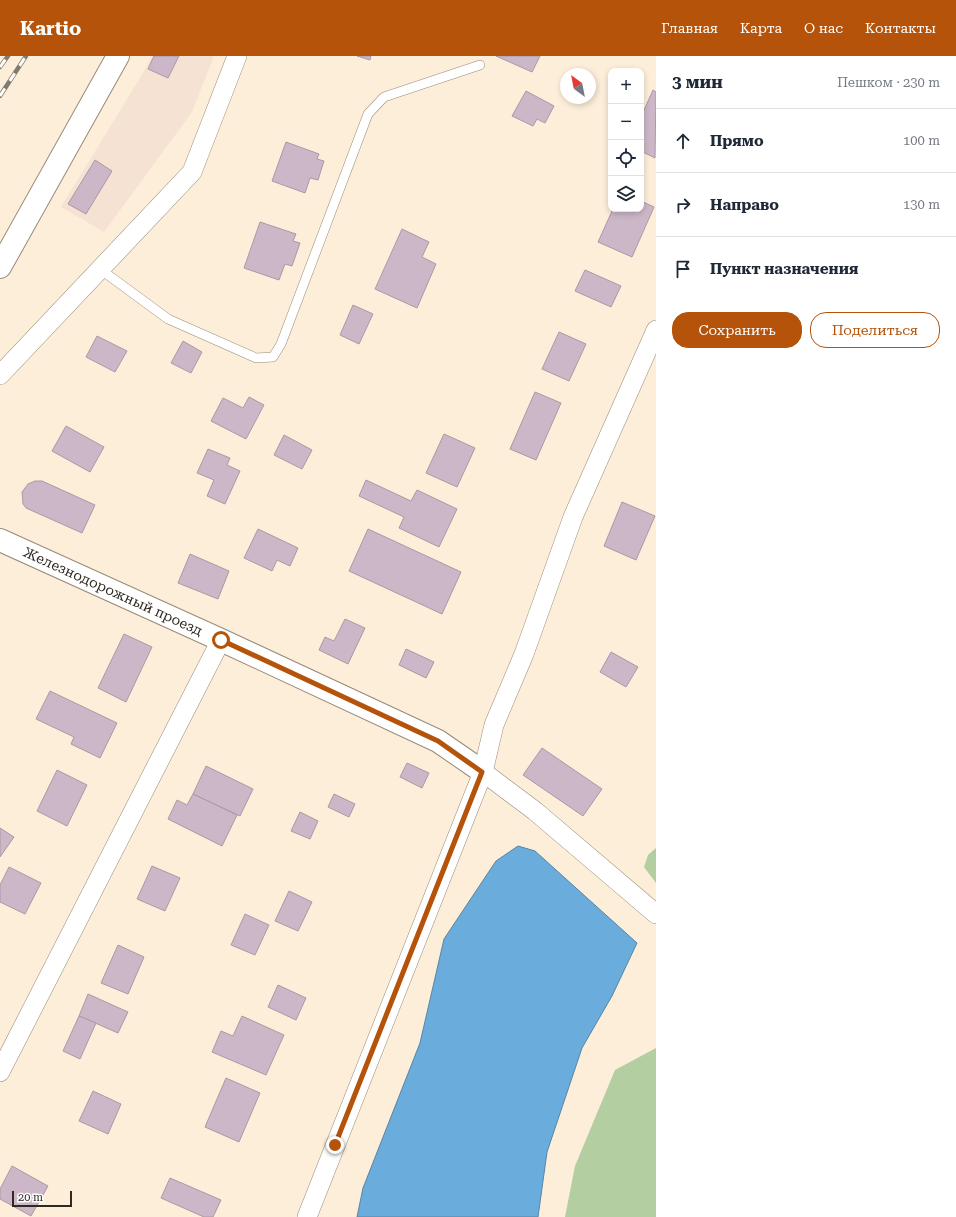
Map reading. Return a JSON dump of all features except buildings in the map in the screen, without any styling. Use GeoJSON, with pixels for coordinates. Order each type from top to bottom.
{"type":"FeatureCollection","features":[{"type":"Feature","properties":{"kind":"street"},"geometry":{"type":"LineString","coordinates":[[0,267],[118,56]]}},
{"type":"Feature","properties":{"kind":"street"},"geometry":{"type":"LineString","coordinates":[[0,375],[192,172],[237,56]]}},
{"type":"Feature","properties":{"kind":"street"},"geometry":{"type":"LineString","coordinates":[[307,1217],[482,772],[494,725],[524,654],[573,517],[656,330]]}},
{"type":"Feature","properties":{"kind":"street","name":"Железнодорожный проезд"},"geometry":{"type":"LineString","coordinates":[[0,540],[221,640],[438,741],[482,772]]}},
{"type":"Feature","properties":{"kind":"street"},"geometry":{"type":"LineString","coordinates":[[0,1072],[221,640]]}},
{"type":"Feature","properties":{"kind":"street"},"geometry":{"type":"LineString","coordinates":[[482,772],[535,811],[656,914]]}},
{"type":"Feature","properties":{"kind":"lane"},"geometry":{"type":"LineString","coordinates":[[100,269],[168,318],[256,358],[273,357],[281,344],[368,114],[384,97],[480,65]]}},
{"type":"Feature","properties":{"kind":"shaded area"},"geometry":{"type":"Polygon","coordinates":[[[152,56],[214,56],[192,112],[104,232],[61,207],[152,56]]]}},
{"type":"Feature","properties":{"kind":"green space"},"geometry":{"type":"Polygon","coordinates":[[[656,848],[656,883],[644,867],[648,855],[656,848]]]}},
{"type":"Feature","properties":{"kind":"green space"},"geometry":{"type":"Polygon","coordinates":[[[656,1048],[656,1217],[565,1217],[575,1166],[615,1070],[656,1048]]]}},
{"type":"Feature","properties":{"kind":"water"},"geometry":{"type":"Polygon","coordinates":[[[518,846],[535,851],[637,943],[612,996],[582,1048],[547,1152],[538,1217],[357,1217],[363,1188],[420,1043],[444,939],[496,861],[518,846]]]}},
{"type":"Feature","properties":{"kind":"railway"},"geometry":{"type":"LineString","coordinates":[[0,67],[8,56]]}},
{"type":"Feature","properties":{"kind":"railway"},"geometry":{"type":"LineString","coordinates":[[0,96],[26,56]]}},
{"type":"Feature","properties":{"kind":"route"},"geometry":{"type":"LineString","coordinates":[[221,640],[438,741],[482,772],[335,1145]]}}]}
